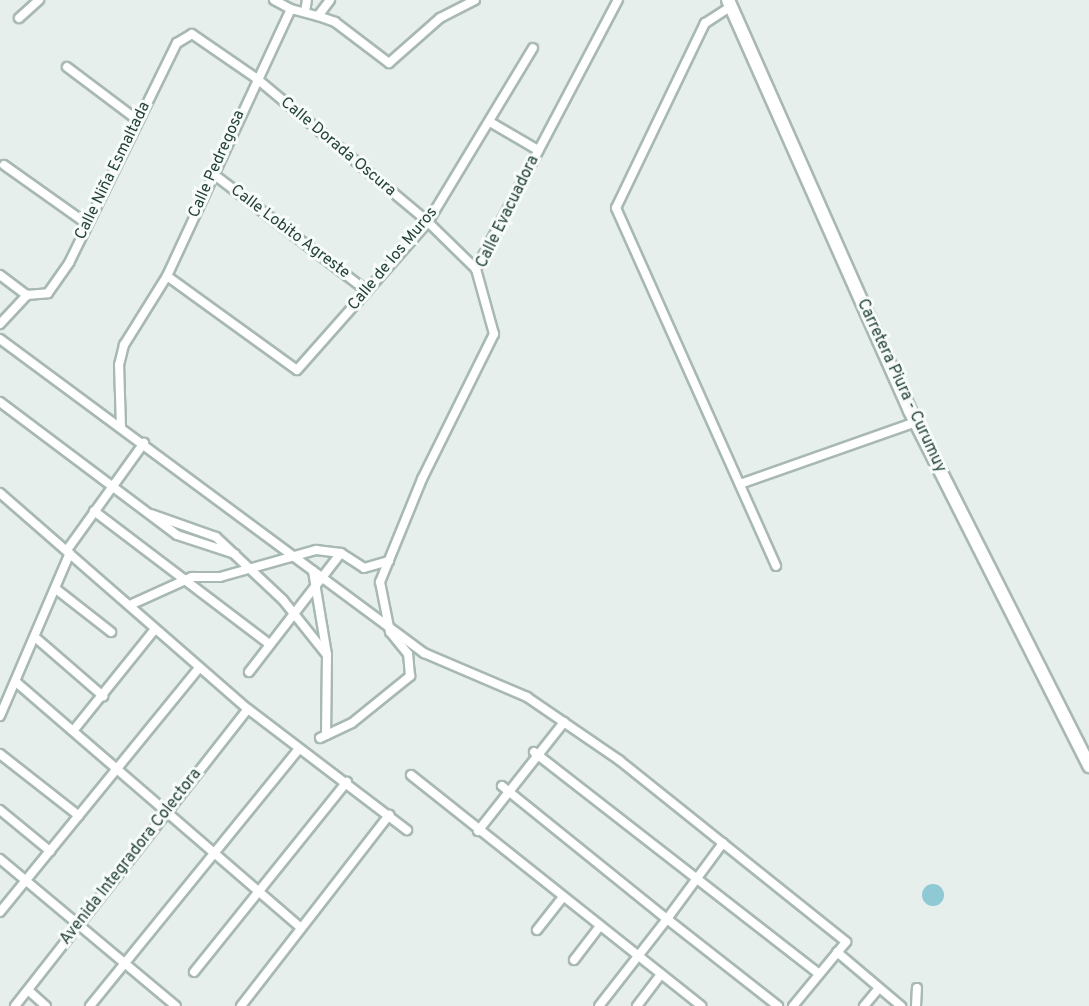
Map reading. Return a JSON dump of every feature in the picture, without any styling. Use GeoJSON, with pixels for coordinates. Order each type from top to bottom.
{"type":"FeatureCollection","features":[{"type":"Feature","properties":{"kind":"main road","name":"Carretera Piura - Curumuy"},"geometry":{"type":"LineString","coordinates":[[729,3],[916,422],[1089,766]]}},
{"type":"Feature","properties":{"kind":"street"},"geometry":{"type":"LineString","coordinates":[[19,18],[39,0]]}},
{"type":"Feature","properties":{"kind":"street"},"geometry":{"type":"LineString","coordinates":[[274,0],[291,9],[335,22],[389,63],[440,18],[475,0]]}},
{"type":"Feature","properties":{"kind":"street"},"geometry":{"type":"LineString","coordinates":[[305,12],[307,0]]}},
{"type":"Feature","properties":{"kind":"street"},"geometry":{"type":"LineString","coordinates":[[318,16],[330,0]]}},
{"type":"Feature","properties":{"kind":"street","name":"Calle Evacuadora"},"geometry":{"type":"LineString","coordinates":[[388,623],[379,590],[389,561],[422,479],[494,334],[476,269],[618,0]]}},
{"type":"Feature","properties":{"kind":"street"},"geometry":{"type":"LineString","coordinates":[[729,3],[705,23],[616,208],[776,566]]}},
{"type":"Feature","properties":{"kind":"street","name":"Calle Pedregosa"},"geometry":{"type":"LineString","coordinates":[[121,427],[120,360],[167,276],[256,78],[291,9]]}},
{"type":"Feature","properties":{"kind":"street","name":"Calle Dorada Oscura"},"geometry":{"type":"LineString","coordinates":[[192,34],[256,78],[428,222],[476,269]]}},
{"type":"Feature","properties":{"kind":"street","name":"Calle Niña Esmaltada"},"geometry":{"type":"LineString","coordinates":[[27,295],[48,294],[87,224],[136,119],[177,43],[192,34]]}},
{"type":"Feature","properties":{"kind":"street","name":"Calle de los Muros"},"geometry":{"type":"LineString","coordinates":[[167,276],[297,370],[428,222],[533,48]]}},
{"type":"Feature","properties":{"kind":"street"},"geometry":{"type":"LineString","coordinates":[[67,67],[136,119]]}},
{"type":"Feature","properties":{"kind":"street"},"geometry":{"type":"LineString","coordinates":[[490,122],[538,150]]}},
{"type":"Feature","properties":{"kind":"street"},"geometry":{"type":"LineString","coordinates":[[4,165],[87,224]]}},
{"type":"Feature","properties":{"kind":"street","name":"Calle Lobito Agreste"},"geometry":{"type":"LineString","coordinates":[[212,173],[367,291]]}},
{"type":"Feature","properties":{"kind":"street"},"geometry":{"type":"LineString","coordinates":[[0,275],[27,295],[0,324]]}},
{"type":"Feature","properties":{"kind":"street"},"geometry":{"type":"LineString","coordinates":[[0,339],[144,443],[315,576],[388,623],[424,653],[512,689],[564,722],[723,843],[846,942],[793,1006]]}},
{"type":"Feature","properties":{"kind":"street"},"geometry":{"type":"LineString","coordinates":[[0,402],[142,512],[177,535],[235,554],[292,612],[327,655]]}},
{"type":"Feature","properties":{"kind":"street"},"geometry":{"type":"LineString","coordinates":[[740,484],[916,422]]}},
{"type":"Feature","properties":{"kind":"street"},"geometry":{"type":"LineString","coordinates":[[0,716],[36,638],[69,551],[94,511],[144,443]]}},
{"type":"Feature","properties":{"kind":"street"},"geometry":{"type":"LineString","coordinates":[[0,493],[248,709],[299,749],[347,782],[407,830]]}},
{"type":"Feature","properties":{"kind":"street"},"geometry":{"type":"LineString","coordinates":[[94,511],[270,644]]}},
{"type":"Feature","properties":{"kind":"street"},"geometry":{"type":"LineString","coordinates":[[130,606],[184,579],[251,569],[316,550],[341,553],[364,568],[389,561]]}},
{"type":"Feature","properties":{"kind":"street"},"geometry":{"type":"LineString","coordinates":[[249,672],[315,576],[341,553]]}},
{"type":"Feature","properties":{"kind":"street"},"geometry":{"type":"LineString","coordinates":[[315,576],[327,655],[323,736],[364,715],[410,676],[408,654],[388,623]]}},
{"type":"Feature","properties":{"kind":"street"},"geometry":{"type":"LineString","coordinates":[[56,589],[111,632]]}},
{"type":"Feature","properties":{"kind":"street"},"geometry":{"type":"LineString","coordinates":[[73,731],[156,629]]}},
{"type":"Feature","properties":{"kind":"street"},"geometry":{"type":"LineString","coordinates":[[36,638],[103,696]]}},
{"type":"Feature","properties":{"kind":"street"},"geometry":{"type":"LineString","coordinates":[[0,912],[199,668]]}},
{"type":"Feature","properties":{"kind":"street"},"geometry":{"type":"LineString","coordinates":[[16,682],[301,928]]}},
{"type":"Feature","properties":{"kind":"street","name":"Avenida Integradora Colectora"},"geometry":{"type":"LineString","coordinates":[[15,1006],[248,709]]}},
{"type":"Feature","properties":{"kind":"street"},"geometry":{"type":"LineString","coordinates":[[478,831],[506,789],[564,722]]}},
{"type":"Feature","properties":{"kind":"street"},"geometry":{"type":"LineString","coordinates":[[90,1006],[216,856],[299,749]]}},
{"type":"Feature","properties":{"kind":"street"},"geometry":{"type":"LineString","coordinates":[[0,754],[79,816]]}},
{"type":"Feature","properties":{"kind":"street"},"geometry":{"type":"LineString","coordinates":[[537,754],[819,974]]}},
{"type":"Feature","properties":{"kind":"street"},"geometry":{"type":"LineString","coordinates":[[411,776],[698,1005]]}},
{"type":"Feature","properties":{"kind":"street"},"geometry":{"type":"LineString","coordinates":[[194,972],[257,890],[347,782]]}},
{"type":"Feature","properties":{"kind":"street"},"geometry":{"type":"LineString","coordinates":[[506,789],[778,1006]]}},
{"type":"Feature","properties":{"kind":"street"},"geometry":{"type":"LineString","coordinates":[[0,810],[50,851]]}},
{"type":"Feature","properties":{"kind":"street"},"geometry":{"type":"LineString","coordinates":[[241,1006],[389,815]]}},
{"type":"Feature","properties":{"kind":"street"},"geometry":{"type":"LineString","coordinates":[[599,1006],[723,843]]}},
{"type":"Feature","properties":{"kind":"street"},"geometry":{"type":"LineString","coordinates":[[0,859],[176,1006]]}},
{"type":"Feature","properties":{"kind":"street"},"geometry":{"type":"LineString","coordinates":[[537,930],[563,897]]}},
{"type":"Feature","properties":{"kind":"street"},"geometry":{"type":"LineString","coordinates":[[574,960],[600,926]]}},
{"type":"Feature","properties":{"kind":"street"},"geometry":{"type":"LineString","coordinates":[[837,952],[901,1006]]}},
{"type":"Feature","properties":{"kind":"street"},"geometry":{"type":"LineString","coordinates":[[637,1006],[661,974]]}},
{"type":"Feature","properties":{"kind":"street"},"geometry":{"type":"LineString","coordinates":[[864,1006],[879,988]]}},
{"type":"Feature","properties":{"kind":"street"},"geometry":{"type":"LineString","coordinates":[[916,988],[916,1006]]}},
{"type":"Feature","properties":{"kind":"street"},"geometry":{"type":"LineString","coordinates":[[28,990],[46,1006]]}},
{"type":"Feature","properties":{"kind":"water"},"geometry":{"type":"Polygon","coordinates":[[[933,884],[943,891],[944,895],[937,905],[933,906],[923,899],[922,895],[929,885],[933,884]]]}}]}
